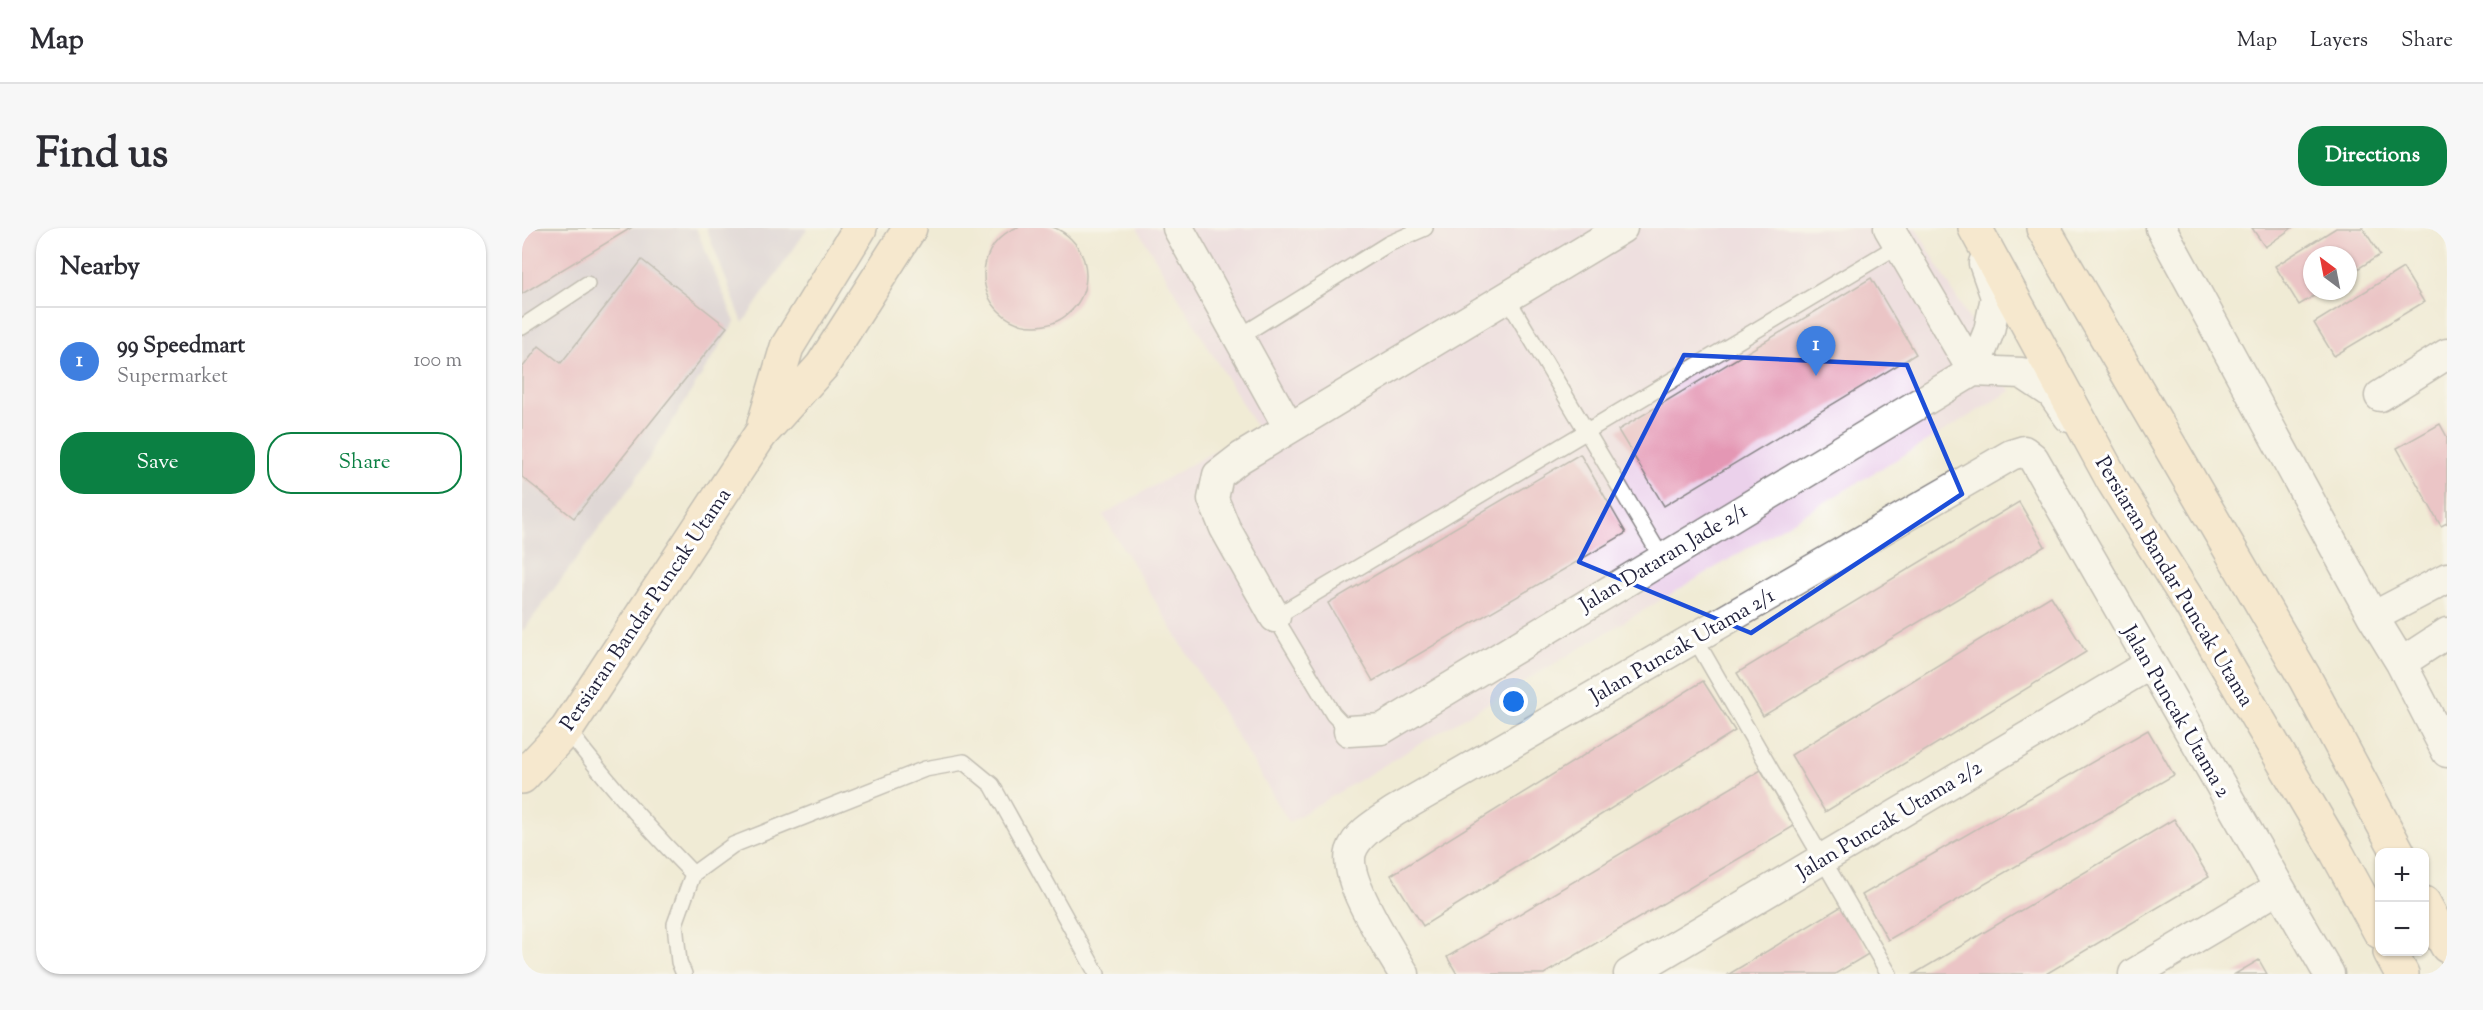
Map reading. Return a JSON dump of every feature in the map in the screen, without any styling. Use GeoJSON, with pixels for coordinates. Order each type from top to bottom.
{"type":"FeatureCollection","features":[{"type":"Feature","properties":{"kind":"street","name":"Persiaran Bandar Puncak Utama"},"geometry":{"type":"LineString","coordinates":[[760,435],[787,347],[860,228]]}},
{"type":"Feature","properties":{"kind":"street","name":"Persiaran Bandar Puncak Utama"},"geometry":{"type":"LineString","coordinates":[[522,777],[567,729],[760,435],[822,366],[910,228]]}},
{"type":"Feature","properties":{"kind":"street"},"geometry":{"type":"LineString","coordinates":[[1178,228],[1289,428]]}},
{"type":"Feature","properties":{"kind":"street"},"geometry":{"type":"LineString","coordinates":[[1275,617],[1225,528],[1213,499],[1218,475],[1240,458],[1289,428],[1622,228]]}},
{"type":"Feature","properties":{"kind":"street","name":"Persiaran Bandar Puncak Utama"},"geometry":{"type":"LineString","coordinates":[[1974,228],[2113,481],[2203,625],[2337,854],[2375,925]]}},
{"type":"Feature","properties":{"kind":"street"},"geometry":{"type":"LineString","coordinates":[[1973,371],[1989,331],[1996,297],[1974,228]]}},
{"type":"Feature","properties":{"kind":"street"},"geometry":{"type":"LineString","coordinates":[[2043,228],[2306,680],[2396,848]]}},
{"type":"Feature","properties":{"kind":"street"},"geometry":{"type":"LineString","coordinates":[[2161,228],[2373,617],[2401,663],[2447,752]]}},
{"type":"Feature","properties":{"kind":"street"},"geometry":{"type":"LineString","coordinates":[[1894,236],[1973,371]]}},
{"type":"Feature","properties":{"kind":"street"},"geometry":{"type":"LineString","coordinates":[[2380,396],[2447,354]]}},
{"type":"Feature","properties":{"kind":"street"},"geometry":{"type":"LineString","coordinates":[[1973,371],[2022,373],[2052,393],[2113,481]]}},
{"type":"Feature","properties":{"kind":"street","name":"Jalan Dataran Jade 2/1"},"geometry":{"type":"LineString","coordinates":[[1350,731],[1382,729],[1973,371]]}},
{"type":"Feature","properties":{"kind":"street","name":"Jalan Puncak Utama 2/1"},"geometry":{"type":"LineString","coordinates":[[1404,974],[1360,897],[1351,874],[1351,852],[1367,830],[1395,811],[1694,638],[2011,456],[2024,451]]}},
{"type":"Feature","properties":{"kind":"street","name":"Jalan Puncak Utama 2"},"geometry":{"type":"LineString","coordinates":[[2024,451],[2033,458],[2329,974]]}},
{"type":"Feature","properties":{"kind":"street"},"geometry":{"type":"LineString","coordinates":[[2373,617],[2447,578]]}},
{"type":"Feature","properties":{"kind":"street"},"geometry":{"type":"LineString","coordinates":[[2401,663],[2447,633]]}},
{"type":"Feature","properties":{"kind":"street","name":"Jalan Puncak Utama 2/2"},"geometry":{"type":"LineString","coordinates":[[1629,974],[2150,664]]}},
{"type":"Feature","properties":{"kind":"street"},"geometry":{"type":"LineString","coordinates":[[2134,974],[2278,888]]}},
{"type":"Feature","properties":{"kind":"street"},"geometry":{"type":"LineString","coordinates":[[2429,912],[2447,946]]}},
{"type":"Feature","properties":{"kind":"street"},"geometry":{"type":"LineString","coordinates":[[2393,956],[2402,974]]}},
{"type":"Feature","properties":{"kind":"lane"},"geometry":{"type":"LineString","coordinates":[[1239,337],[1388,244],[1425,228]]}},
{"type":"Feature","properties":{"kind":"lane"},"geometry":{"type":"LineString","coordinates":[[1350,731],[1333,714],[1275,617],[1587,431],[1894,236]]}},
{"type":"Feature","properties":{"kind":"lane"},"geometry":{"type":"LineString","coordinates":[[522,327],[587,284]]}},
{"type":"Feature","properties":{"kind":"lane"},"geometry":{"type":"LineString","coordinates":[[1507,298],[1662,558]]}},
{"type":"Feature","properties":{"kind":"lane"},"geometry":{"type":"LineString","coordinates":[[1694,638],[1889,974]]}},
{"type":"Feature","properties":{"kind":"lane"},"geometry":{"type":"LineString","coordinates":[[567,729],[597,769],[652,832],[693,874]]}},
{"type":"Feature","properties":{"kind":"lane"},"geometry":{"type":"LineString","coordinates":[[684,974],[679,962],[675,924],[693,874],[733,845],[925,769],[964,762],[992,785],[1097,974]]}},
{"type":"Feature","properties":{"kind":"highlighted area"},"geometry":{"type":"Polygon","coordinates":[[[1684,355],[1907,365],[1962,494],[1751,633],[1579,562],[1684,355]]]}},
{"type":"Feature","properties":{"kind":"shaded area"},"geometry":{"type":"Polygon","coordinates":[[[522,228],[696,228],[735,322],[634,482],[522,632],[522,228]]]}},
{"type":"Feature","properties":{"kind":"shaded area"},"geometry":{"type":"Polygon","coordinates":[[[706,228],[808,228],[743,323],[706,228]]]}},
{"type":"Feature","properties":{"kind":"shaded area"},"geometry":{"type":"Polygon","coordinates":[[[1137,228],[1916,228],[2011,391],[1289,822],[1103,515],[1256,427],[1137,228]]]}},
{"type":"Feature","properties":{"kind":"building"},"geometry":{"type":"Polygon","coordinates":[[[1035,224],[1054,228],[1071,239],[1082,256],[1086,275],[1082,294],[1071,311],[1054,322],[1035,326],[1016,322],[999,311],[988,294],[984,275],[988,256],[999,239],[1016,228],[1035,224]]]}},
{"type":"Feature","properties":{"kind":"building"},"geometry":{"type":"Polygon","coordinates":[[[522,228],[631,228],[522,294],[522,228]]]}},
{"type":"Feature","properties":{"kind":"building"},"geometry":{"type":"Polygon","coordinates":[[[2252,228],[2292,228],[2265,247],[2252,228]]]}},
{"type":"Feature","properties":{"kind":"building"},"geometry":{"type":"Polygon","coordinates":[[[2336,228],[2363,228],[2380,255],[2357,269],[2357,246],[2307,246],[2336,228]]]}},
{"type":"Feature","properties":{"kind":"building"},"geometry":{"type":"Polygon","coordinates":[[[2303,249],[2303,300],[2307,300],[2299,305],[2275,266],[2303,249]]]}},
{"type":"Feature","properties":{"kind":"building"},"geometry":{"type":"Polygon","coordinates":[[[642,260],[727,327],[574,518],[522,477],[522,368],[539,346],[561,363],[642,260]]]}},
{"type":"Feature","properties":{"kind":"building"},"geometry":{"type":"Polygon","coordinates":[[[2403,268],[2424,302],[2334,356],[2314,323],[2351,300],[2357,300],[2357,296],[2403,268]]]}},
{"type":"Feature","properties":{"kind":"building"},"geometry":{"type":"Polygon","coordinates":[[[1871,278],[1916,354],[1664,506],[1618,430],[1871,278]]]}},
{"type":"Feature","properties":{"kind":"building"},"geometry":{"type":"Polygon","coordinates":[[[2440,424],[2447,437],[2447,523],[2441,526],[2397,448],[2440,424]]]}},
{"type":"Feature","properties":{"kind":"building"},"geometry":{"type":"Polygon","coordinates":[[[1580,454],[1626,533],[1373,681],[1328,603],[1580,454]]]}},
{"type":"Feature","properties":{"kind":"building"},"geometry":{"type":"Polygon","coordinates":[[[2019,502],[2045,546],[1763,716],[1737,673],[2019,502]]]}},
{"type":"Feature","properties":{"kind":"building"},"geometry":{"type":"Polygon","coordinates":[[[2051,596],[2086,652],[1825,812],[1791,755],[2051,596]]]}},
{"type":"Feature","properties":{"kind":"building"},"geometry":{"type":"Polygon","coordinates":[[[1703,681],[1735,731],[1423,926],[1391,875],[1703,681]]]}},
{"type":"Feature","properties":{"kind":"building"},"geometry":{"type":"Polygon","coordinates":[[[2148,730],[2174,775],[1888,940],[1862,895],[2148,730]]]}},
{"type":"Feature","properties":{"kind":"building"},"geometry":{"type":"Polygon","coordinates":[[[1761,770],[1794,826],[1544,974],[1457,974],[1447,957],[1761,770]]]}},
{"type":"Feature","properties":{"kind":"building"},"geometry":{"type":"Polygon","coordinates":[[[2174,819],[2209,877],[2046,974],[1914,974],[2174,819]]]}},
{"type":"Feature","properties":{"kind":"building"},"geometry":{"type":"Polygon","coordinates":[[[1842,906],[1870,953],[1835,974],[1729,974],[1842,906]]]}},
{"type":"Feature","properties":{"kind":"building"},"geometry":{"type":"Polygon","coordinates":[[[2259,960],[2267,974],[2235,974],[2259,960]]]}},
{"type":"Feature","properties":{"kind":"place","name":"99 Speedmart"},"geometry":{"type":"Point","coordinates":[1816,376]}}]}
